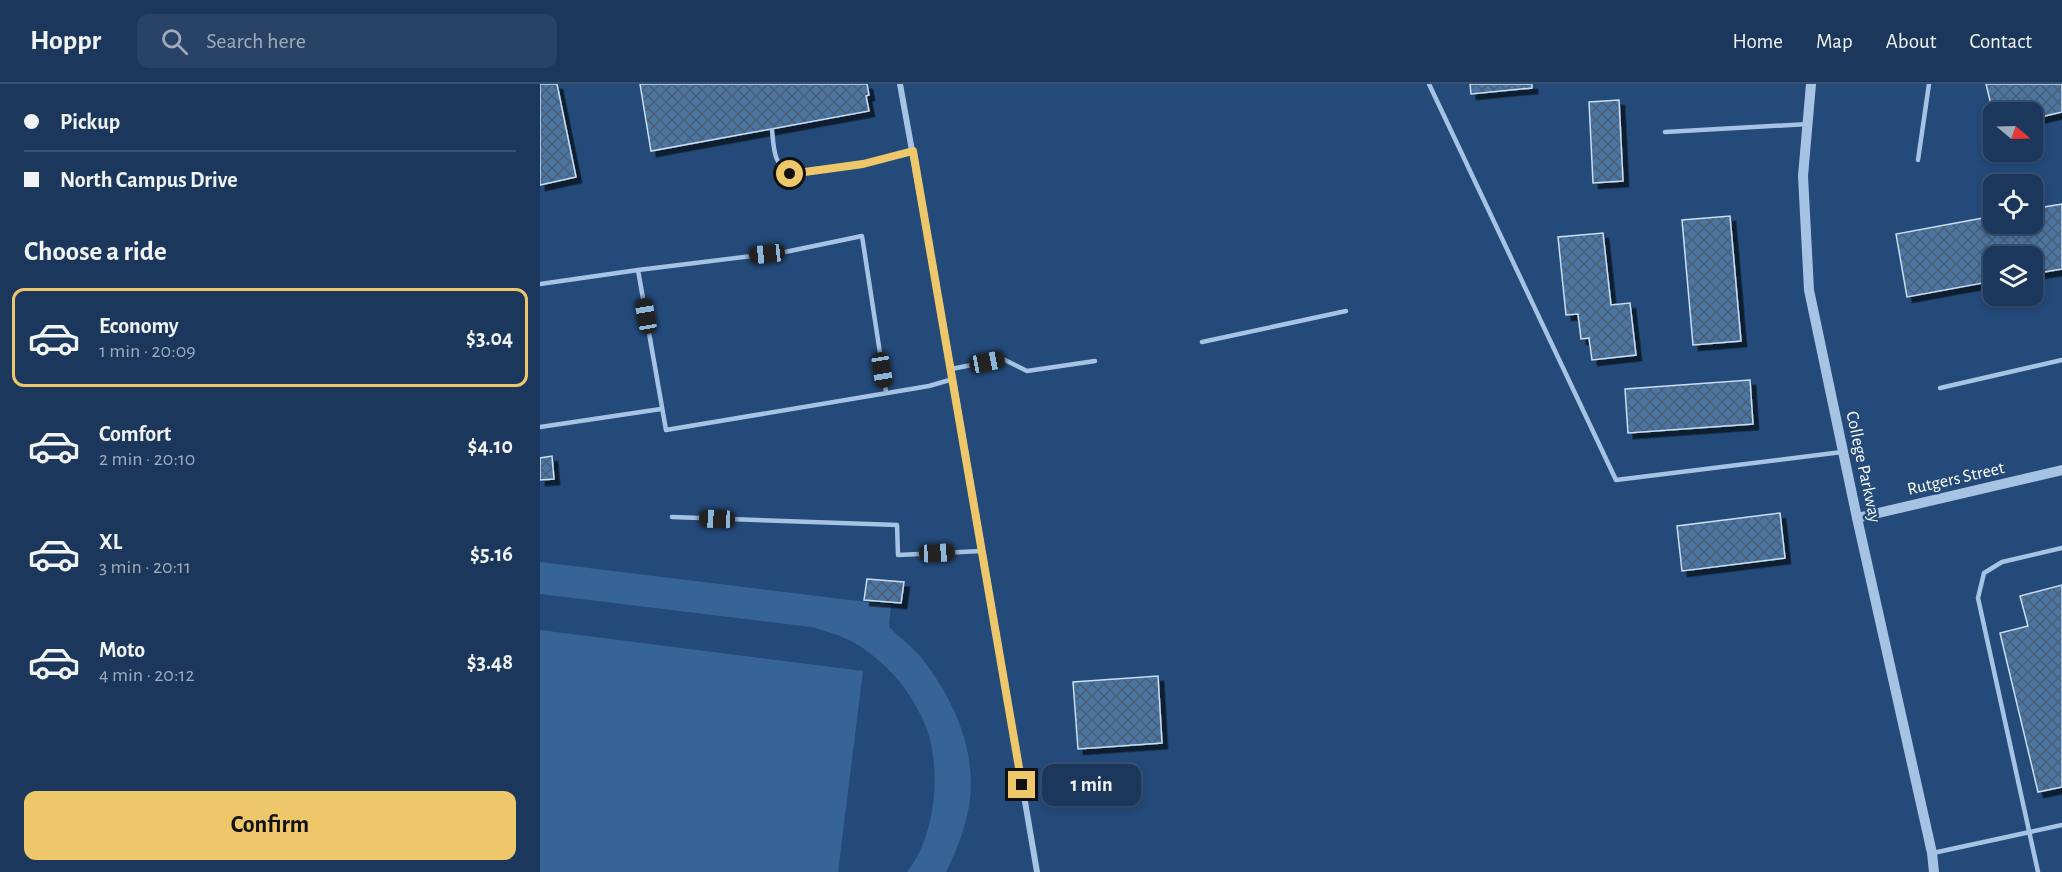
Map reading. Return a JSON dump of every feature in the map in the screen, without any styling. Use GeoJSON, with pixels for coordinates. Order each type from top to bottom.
{"type":"FeatureCollection","features":[{"type":"Feature","properties":{"kind":"street"},"geometry":{"type":"LineString","coordinates":[[900,84],[1037,872]]}},
{"type":"Feature","properties":{"kind":"street","name":"College Parkway"},"geometry":{"type":"LineString","coordinates":[[1811,84],[1803,176],[1809,291],[1932,853],[1934,872]]}},
{"type":"Feature","properties":{"kind":"street","name":"Rutgers Street"},"geometry":{"type":"LineString","coordinates":[[1857,518],[2062,471]]}},
{"type":"Feature","properties":{"kind":"street","name":"College Parkway"},"geometry":{"type":"LineString","coordinates":[[1932,853],[1943,872]]}},
{"type":"Feature","properties":{"kind":"lane"},"geometry":{"type":"LineString","coordinates":[[1429,84],[1616,480],[1843,452]]}},
{"type":"Feature","properties":{"kind":"lane"},"geometry":{"type":"LineString","coordinates":[[1918,160],[1929,84]]}},
{"type":"Feature","properties":{"kind":"lane"},"geometry":{"type":"LineString","coordinates":[[1665,132],[1808,124]]}},
{"type":"Feature","properties":{"kind":"lane"},"geometry":{"type":"LineString","coordinates":[[772,130],[776,160],[779,167],[790,174],[863,164],[913,151]]}},
{"type":"Feature","properties":{"kind":"lane"},"geometry":{"type":"LineString","coordinates":[[540,284],[786,252],[862,236],[886,392]]}},
{"type":"Feature","properties":{"kind":"lane"},"geometry":{"type":"LineString","coordinates":[[638,270],[666,430],[929,386],[953,379]]}},
{"type":"Feature","properties":{"kind":"lane"},"geometry":{"type":"LineString","coordinates":[[1202,342],[1346,311]]}},
{"type":"Feature","properties":{"kind":"lane"},"geometry":{"type":"LineString","coordinates":[[951,369],[1004,359],[1027,371],[1095,361]]}},
{"type":"Feature","properties":{"kind":"lane"},"geometry":{"type":"LineString","coordinates":[[1940,388],[2062,360]]}},
{"type":"Feature","properties":{"kind":"lane"},"geometry":{"type":"LineString","coordinates":[[540,428],[661,410]]}},
{"type":"Feature","properties":{"kind":"lane"},"geometry":{"type":"LineString","coordinates":[[672,517],[897,525],[897,555],[982,551]]}},
{"type":"Feature","properties":{"kind":"lane"},"geometry":{"type":"LineString","coordinates":[[2038,872],[1978,598],[1984,573],[2002,562],[2062,548]]}},
{"type":"Feature","properties":{"kind":"lane"},"geometry":{"type":"LineString","coordinates":[[1932,853],[2062,825]]}},
{"type":"Feature","properties":{"kind":"shaded area"},"geometry":{"type":"Polygon","coordinates":[[[540,562],[891,605],[889,627],[919,655],[944,691],[962,730],[967,751],[970,794],[967,816],[946,872],[907,872],[916,859],[928,828],[934,794],[934,760],[929,735],[916,705],[897,679],[872,655],[856,643],[812,627],[540,594],[540,562]]]}},
{"type":"Feature","properties":{"kind":"shaded area"},"geometry":{"type":"Polygon","coordinates":[[[540,630],[863,671],[838,872],[540,872],[540,630]]]}},
{"type":"Feature","properties":{"kind":"building"},"geometry":{"type":"Polygon","coordinates":[[[540,84],[557,84],[576,177],[540,185],[540,84]]]}},
{"type":"Feature","properties":{"kind":"building"},"geometry":{"type":"Polygon","coordinates":[[[640,84],[867,84],[869,95],[866,96],[869,111],[651,151],[640,84]]]}},
{"type":"Feature","properties":{"kind":"building"},"geometry":{"type":"Polygon","coordinates":[[[1470,84],[1532,84],[1532,88],[1471,94],[1470,84]]]}},
{"type":"Feature","properties":{"kind":"building"},"geometry":{"type":"Polygon","coordinates":[[[1986,84],[2062,84],[2062,112],[2043,116],[2043,102],[1990,102],[1986,84]]]}},
{"type":"Feature","properties":{"kind":"building"},"geometry":{"type":"Polygon","coordinates":[[[1619,100],[1623,181],[1593,183],[1589,102],[1619,100]]]}},
{"type":"Feature","properties":{"kind":"building"},"geometry":{"type":"Polygon","coordinates":[[[2062,204],[2062,269],[2043,272],[2043,246],[1983,246],[1983,283],[1907,297],[1896,234],[1983,218],[1983,234],[2043,234],[2043,207],[2062,204]]]}},
{"type":"Feature","properties":{"kind":"building"},"geometry":{"type":"Polygon","coordinates":[[[1730,216],[1741,341],[1693,345],[1682,220],[1730,216]]]}},
{"type":"Feature","properties":{"kind":"building"},"geometry":{"type":"Polygon","coordinates":[[[1603,233],[1611,305],[1630,303],[1636,355],[1592,360],[1589,338],[1581,339],[1578,314],[1566,315],[1558,237],[1603,233]]]}},
{"type":"Feature","properties":{"kind":"building"},"geometry":{"type":"Polygon","coordinates":[[[1750,380],[1753,424],[1628,433],[1625,389],[1750,380]]]}},
{"type":"Feature","properties":{"kind":"building"},"geometry":{"type":"Polygon","coordinates":[[[552,456],[554,479],[540,480],[540,458],[552,456]]]}},
{"type":"Feature","properties":{"kind":"building"},"geometry":{"type":"Polygon","coordinates":[[[1780,513],[1785,558],[1682,571],[1677,526],[1780,513]]]}},
{"type":"Feature","properties":{"kind":"building"},"geometry":{"type":"Polygon","coordinates":[[[867,579],[904,582],[901,603],[864,600],[867,579]]]}},
{"type":"Feature","properties":{"kind":"building"},"geometry":{"type":"Polygon","coordinates":[[[2062,585],[2062,787],[2038,792],[2000,633],[2028,626],[2020,596],[2062,585]]]}},
{"type":"Feature","properties":{"kind":"building"},"geometry":{"type":"Polygon","coordinates":[[[1158,676],[1162,743],[1078,749],[1073,682],[1158,676]]]}},
{"type":"Feature","properties":{"kind":"route"},"geometry":{"type":"LineString","coordinates":[[790,174],[863,164],[913,151],[1022,785]]}}]}
